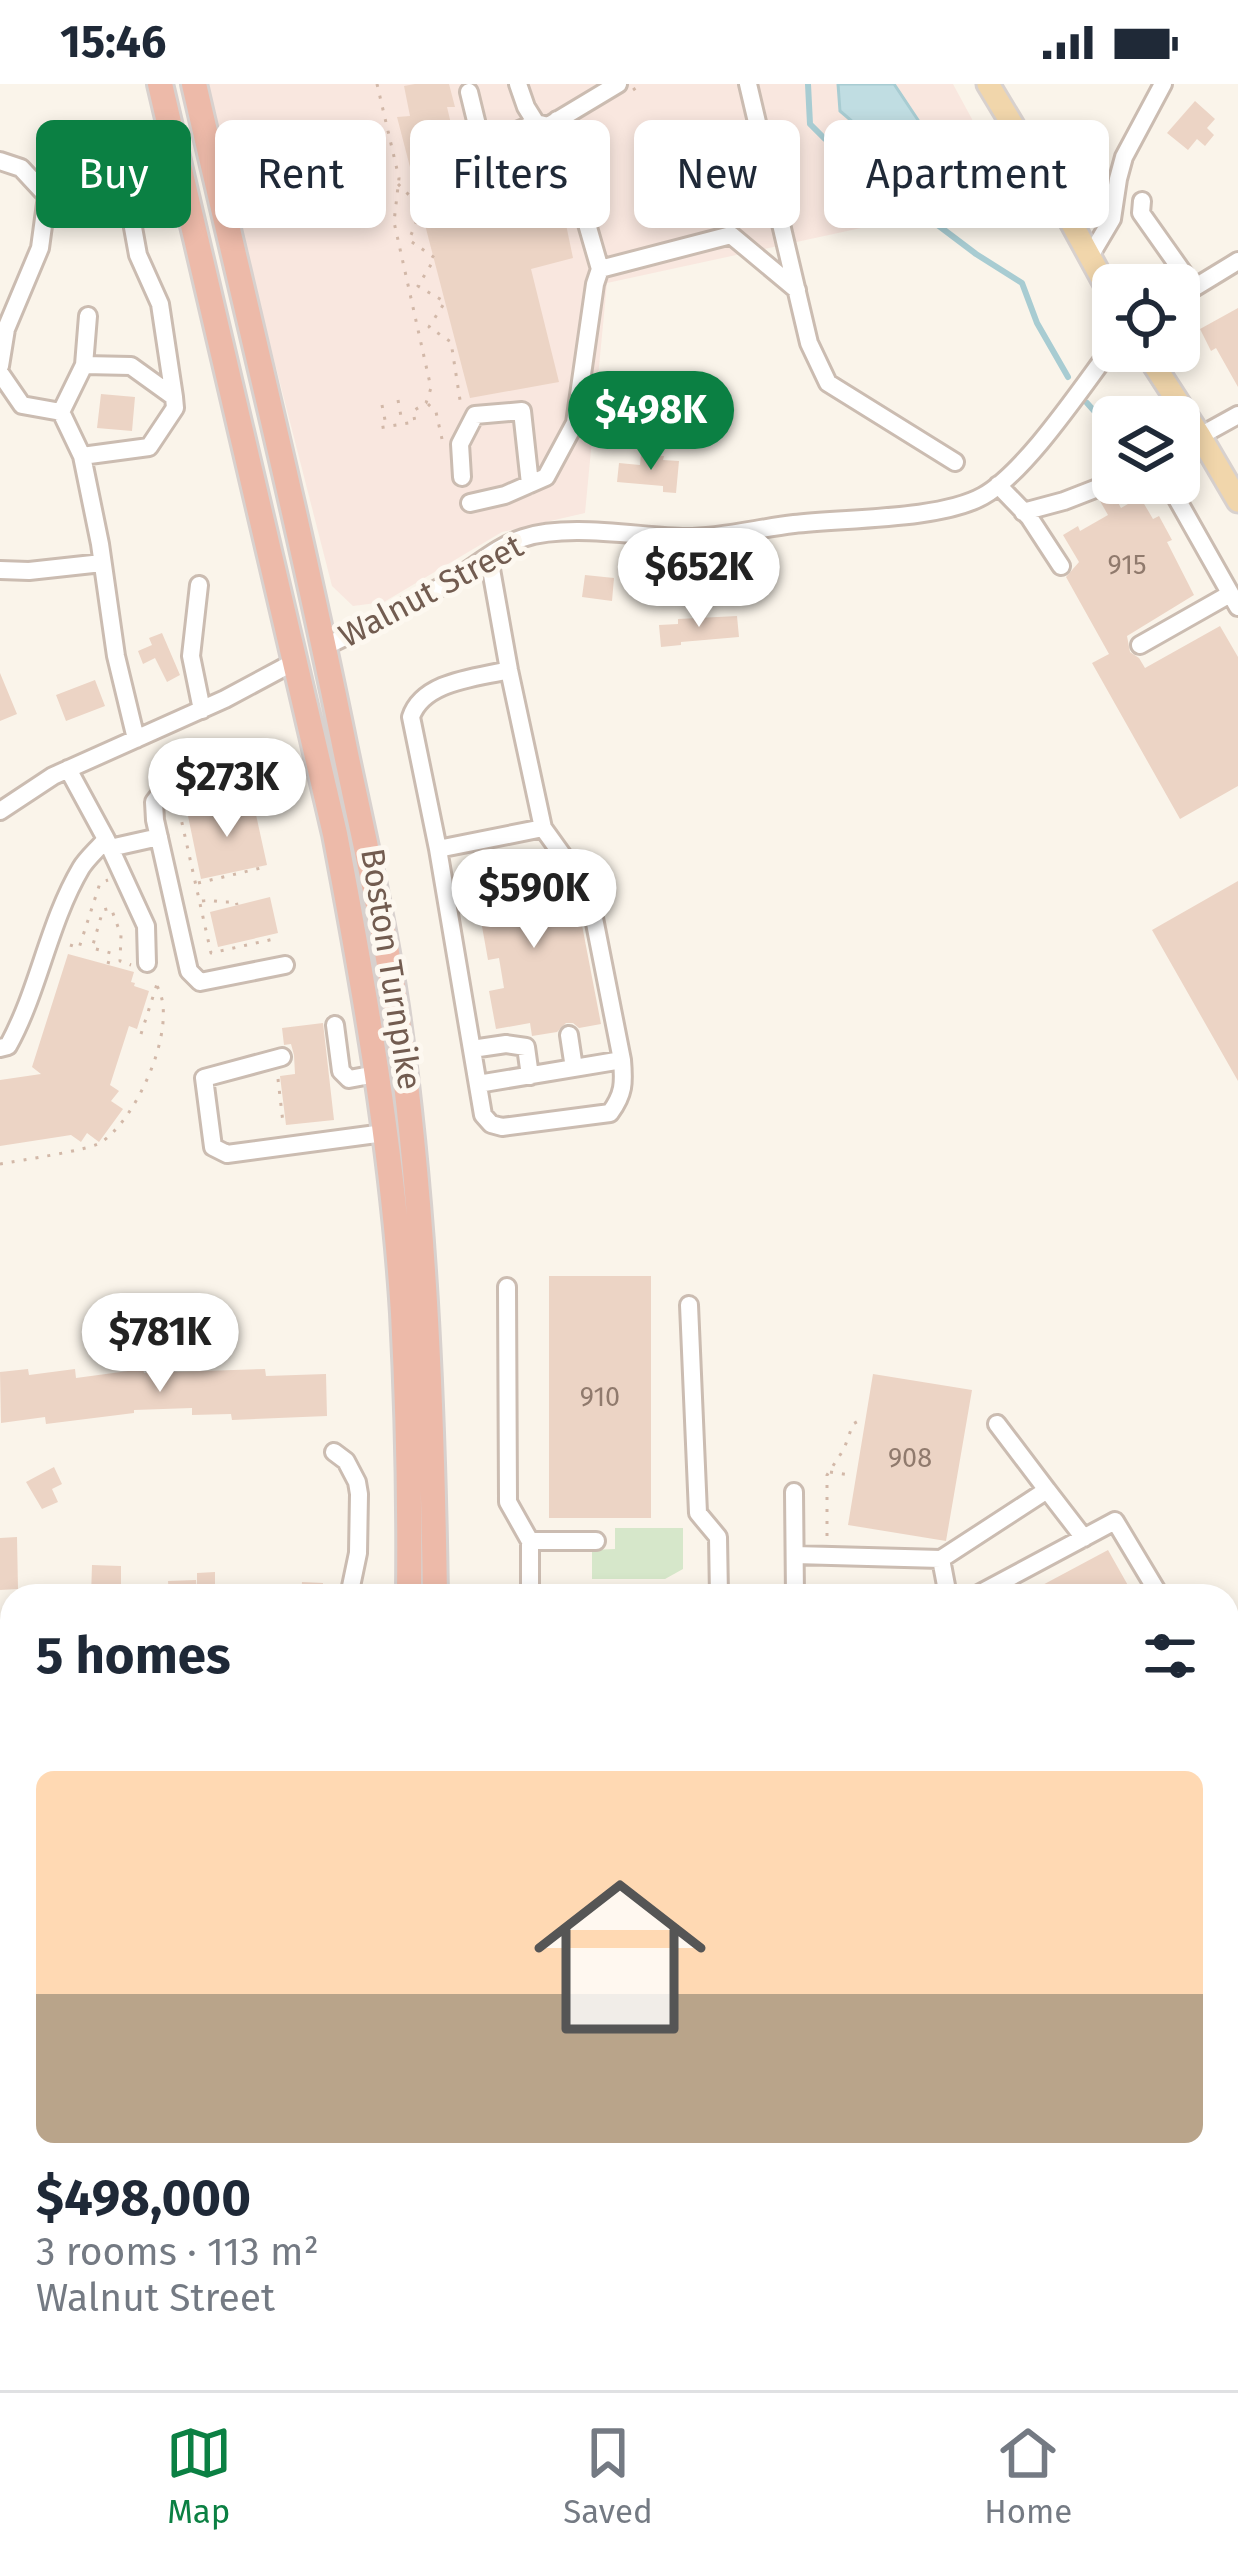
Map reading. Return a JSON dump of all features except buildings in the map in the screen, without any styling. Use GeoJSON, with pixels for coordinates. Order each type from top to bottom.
{"type":"FeatureCollection","features":[{"type":"Feature","properties":{"kind":"highway","name":"Boston Turnpike"},"geometry":{"type":"LineString","coordinates":[[160,84],[335,834],[376,1074],[403,1312],[409,1584]]}},
{"type":"Feature","properties":{"kind":"highway","name":"Boston Turnpike"},"geometry":{"type":"LineString","coordinates":[[194,84],[381,916],[401,1046],[430,1356],[435,1584]]}},
{"type":"Feature","properties":{"kind":"main road"},"geometry":{"type":"LineString","coordinates":[[988,84],[1094,264]]}},
{"type":"Feature","properties":{"kind":"main road"},"geometry":{"type":"LineString","coordinates":[[1200,436],[1238,501]]}},
{"type":"Feature","properties":{"kind":"street"},"geometry":{"type":"LineString","coordinates":[[518,84],[534,120]]}},
{"type":"Feature","properties":{"kind":"street"},"geometry":{"type":"LineString","coordinates":[[557,120],[618,84]]}},
{"type":"Feature","properties":{"kind":"street"},"geometry":{"type":"LineString","coordinates":[[748,84],[809,343],[828,383],[955,462]]}},
{"type":"Feature","properties":{"kind":"street"},"geometry":{"type":"LineString","coordinates":[[1090,256],[1112,219],[1124,157],[1163,84]]}},
{"type":"Feature","properties":{"kind":"street"},"geometry":{"type":"LineString","coordinates":[[469,92],[476,120]]}},
{"type":"Feature","properties":{"kind":"street"},"geometry":{"type":"LineString","coordinates":[[0,161],[21,168],[47,196],[40,248],[6,329],[0,369],[22,404],[61,412]]}},
{"type":"Feature","properties":{"kind":"street"},"geometry":{"type":"LineString","coordinates":[[1142,201],[1141,213],[1170,264]]}},
{"type":"Feature","properties":{"kind":"street"},"geometry":{"type":"LineString","coordinates":[[82,456],[149,448],[176,408],[160,304],[138,255],[133,228]]}},
{"type":"Feature","properties":{"kind":"street"},"geometry":{"type":"LineString","coordinates":[[470,503],[505,495],[546,477],[575,423],[600,269],[588,228]]}},
{"type":"Feature","properties":{"kind":"street"},"geometry":{"type":"LineString","coordinates":[[600,269],[731,235],[797,290]]}},
{"type":"Feature","properties":{"kind":"street"},"geometry":{"type":"LineString","coordinates":[[1200,284],[1238,261]]}},
{"type":"Feature","properties":{"kind":"street"},"geometry":{"type":"LineString","coordinates":[[61,412],[84,365],[88,316]]}},
{"type":"Feature","properties":{"kind":"street"},"geometry":{"type":"LineString","coordinates":[[84,365],[131,366],[174,398]]}},
{"type":"Feature","properties":{"kind":"street","name":"Walnut Street"},"geometry":{"type":"LineString","coordinates":[[324,647],[523,538],[605,533],[698,538],[927,512],[966,503],[998,485],[1039,442],[1093,372]]}},
{"type":"Feature","properties":{"kind":"street"},"geometry":{"type":"LineString","coordinates":[[462,477],[460,444],[475,415],[522,411],[530,484]]}},
{"type":"Feature","properties":{"kind":"street"},"geometry":{"type":"LineString","coordinates":[[61,412],[82,456],[116,656],[136,740]]}},
{"type":"Feature","properties":{"kind":"street"},"geometry":{"type":"LineString","coordinates":[[1200,436],[1238,415]]}},
{"type":"Feature","properties":{"kind":"street"},"geometry":{"type":"LineString","coordinates":[[998,485],[1061,566]]}},
{"type":"Feature","properties":{"kind":"street"},"geometry":{"type":"LineString","coordinates":[[1023,512],[1092,490]]}},
{"type":"Feature","properties":{"kind":"street"},"geometry":{"type":"LineString","coordinates":[[1140,645],[1234,600],[1180,504]]}},
{"type":"Feature","properties":{"kind":"street"},"geometry":{"type":"LineString","coordinates":[[489,558],[542,827],[576,874],[592,908],[625,1086],[610,1113],[502,1127],[483,1115],[412,716],[416,702],[430,691],[508,670]]}},
{"type":"Feature","properties":{"kind":"street"},"geometry":{"type":"LineString","coordinates":[[0,570],[102,563]]}},
{"type":"Feature","properties":{"kind":"street"},"geometry":{"type":"LineString","coordinates":[[199,585],[191,656],[202,710]]}},
{"type":"Feature","properties":{"kind":"street"},"geometry":{"type":"LineString","coordinates":[[0,811],[68,770],[202,710],[294,662]]}},
{"type":"Feature","properties":{"kind":"street"},"geometry":{"type":"LineString","coordinates":[[68,770],[146,926],[146,971]]}},
{"type":"Feature","properties":{"kind":"street"},"geometry":{"type":"LineString","coordinates":[[250,770],[164,789],[154,802],[159,837],[190,971],[200,982],[284,965]]}},
{"type":"Feature","properties":{"kind":"street"},"geometry":{"type":"LineString","coordinates":[[438,849],[542,827]]}},
{"type":"Feature","properties":{"kind":"street"},"geometry":{"type":"LineString","coordinates":[[0,1048],[8,1046],[17,1029],[56,920],[82,865],[108,844],[159,837]]}},
{"type":"Feature","properties":{"kind":"street"},"geometry":{"type":"LineString","coordinates":[[146,940],[180,934]]}},
{"type":"Feature","properties":{"kind":"street"},"geometry":{"type":"LineString","coordinates":[[335,1025],[341,1071],[349,1079],[376,1074]]}},
{"type":"Feature","properties":{"kind":"street"},"geometry":{"type":"LineString","coordinates":[[569,1035],[574,1068]]}},
{"type":"Feature","properties":{"kind":"street"},"geometry":{"type":"LineString","coordinates":[[472,1049],[506,1044],[526,1047],[530,1076]]}},
{"type":"Feature","properties":{"kind":"street"},"geometry":{"type":"LineString","coordinates":[[279,1058],[204,1078],[213,1147],[227,1154],[384,1132]]}},
{"type":"Feature","properties":{"kind":"street"},"geometry":{"type":"LineString","coordinates":[[478,1084],[622,1060]]}},
{"type":"Feature","properties":{"kind":"street"},"geometry":{"type":"LineString","coordinates":[[507,1287],[508,1502],[530,1541],[530,1584]]}},
{"type":"Feature","properties":{"kind":"street"},"geometry":{"type":"LineString","coordinates":[[689,1305],[698,1514],[718,1537],[719,1584]]}},
{"type":"Feature","properties":{"kind":"street"},"geometry":{"type":"LineString","coordinates":[[997,1424],[1084,1538]]}},
{"type":"Feature","properties":{"kind":"street"},"geometry":{"type":"LineString","coordinates":[[334,1452],[346,1461],[359,1494],[358,1553],[352,1584]]}},
{"type":"Feature","properties":{"kind":"street"},"geometry":{"type":"LineString","coordinates":[[795,1555],[941,1559],[1047,1490]]}},
{"type":"Feature","properties":{"kind":"street"},"geometry":{"type":"LineString","coordinates":[[794,1492],[795,1584]]}},
{"type":"Feature","properties":{"kind":"street"},"geometry":{"type":"LineString","coordinates":[[1001,1584],[1115,1520],[1153,1584]]}},
{"type":"Feature","properties":{"kind":"street"},"geometry":{"type":"LineString","coordinates":[[530,1541],[596,1541]]}},
{"type":"Feature","properties":{"kind":"street"},"geometry":{"type":"LineString","coordinates":[[941,1559],[946,1584]]}},
{"type":"Feature","properties":{"kind":"path"},"geometry":{"type":"LineString","coordinates":[[377,84],[398,184],[394,222],[431,388],[426,403],[413,411],[415,422],[378,428]]}},
{"type":"Feature","properties":{"kind":"path"},"geometry":{"type":"LineString","coordinates":[[398,184],[422,208],[409,240]]}},
{"type":"Feature","properties":{"kind":"path"},"geometry":{"type":"LineString","coordinates":[[398,242],[409,240],[435,258],[418,286],[409,289]]}},
{"type":"Feature","properties":{"kind":"path"},"geometry":{"type":"LineString","coordinates":[[418,286],[446,302],[429,328]]}},
{"type":"Feature","properties":{"kind":"path"},"geometry":{"type":"LineString","coordinates":[[418,330],[429,328],[451,342],[460,400],[472,402]]}},
{"type":"Feature","properties":{"kind":"path"},"geometry":{"type":"LineString","coordinates":[[398,400],[403,424]]}},
{"type":"Feature","properties":{"kind":"path"},"geometry":{"type":"LineString","coordinates":[[382,405],[386,427]]}},
{"type":"Feature","properties":{"kind":"path"},"geometry":{"type":"LineString","coordinates":[[254,798],[181,814],[212,953],[274,939]]}},
{"type":"Feature","properties":{"kind":"path"},"geometry":{"type":"LineString","coordinates":[[196,883],[265,867]]}},
{"type":"Feature","properties":{"kind":"path"},"geometry":{"type":"LineString","coordinates":[[64,943],[80,948],[100,883],[110,879]]}},
{"type":"Feature","properties":{"kind":"path"},"geometry":{"type":"LineString","coordinates":[[200,901],[236,901],[237,905]]}},
{"type":"Feature","properties":{"kind":"path"},"geometry":{"type":"LineString","coordinates":[[120,961],[121,934],[111,908],[106,908],[92,948],[111,953],[108,961],[134,966],[157,980],[141,1034]]}},
{"type":"Feature","properties":{"kind":"path"},"geometry":{"type":"LineString","coordinates":[[0,1164],[98,1144],[131,1113],[164,1022],[157,986]]}},
{"type":"Feature","properties":{"kind":"path"},"geometry":{"type":"LineString","coordinates":[[279,1058],[283,1123]]}},
{"type":"Feature","properties":{"kind":"path"},"geometry":{"type":"LineString","coordinates":[[827,1556],[829,1472],[853,1424],[860,1420]]}},
{"type":"Feature","properties":{"kind":"path"},"geometry":{"type":"LineString","coordinates":[[829,1472],[850,1475]]}},
{"type":"Feature","properties":{"kind":"shaded area"},"geometry":{"type":"Polygon","coordinates":[[[208,84],[953,84],[972,120],[824,120],[824,228],[861,228],[607,283],[585,513],[502,532],[384,602],[353,606],[332,586],[240,228],[386,228],[386,120],[216,120],[208,84]]]}},
{"type":"Feature","properties":{"kind":"green space"},"geometry":{"type":"Polygon","coordinates":[[[615,1528],[683,1528],[683,1569],[665,1579],[592,1579],[592,1550],[615,1549],[615,1528]]]}},
{"type":"Feature","properties":{"kind":"water"},"geometry":{"type":"Polygon","coordinates":[[[838,84],[894,84],[918,120],[851,120],[840,111],[838,84]]]}},
{"type":"Feature","properties":{"kind":"waterway"},"geometry":{"type":"LineString","coordinates":[[808,84],[810,124],[824,138]]}},
{"type":"Feature","properties":{"kind":"waterway"},"geometry":{"type":"LineString","coordinates":[[942,228],[1022,283],[1037,323],[1068,377]]}},
{"type":"Feature","properties":{"kind":"waterway"},"geometry":{"type":"LineString","coordinates":[[1087,403],[1092,409]]}}]}
